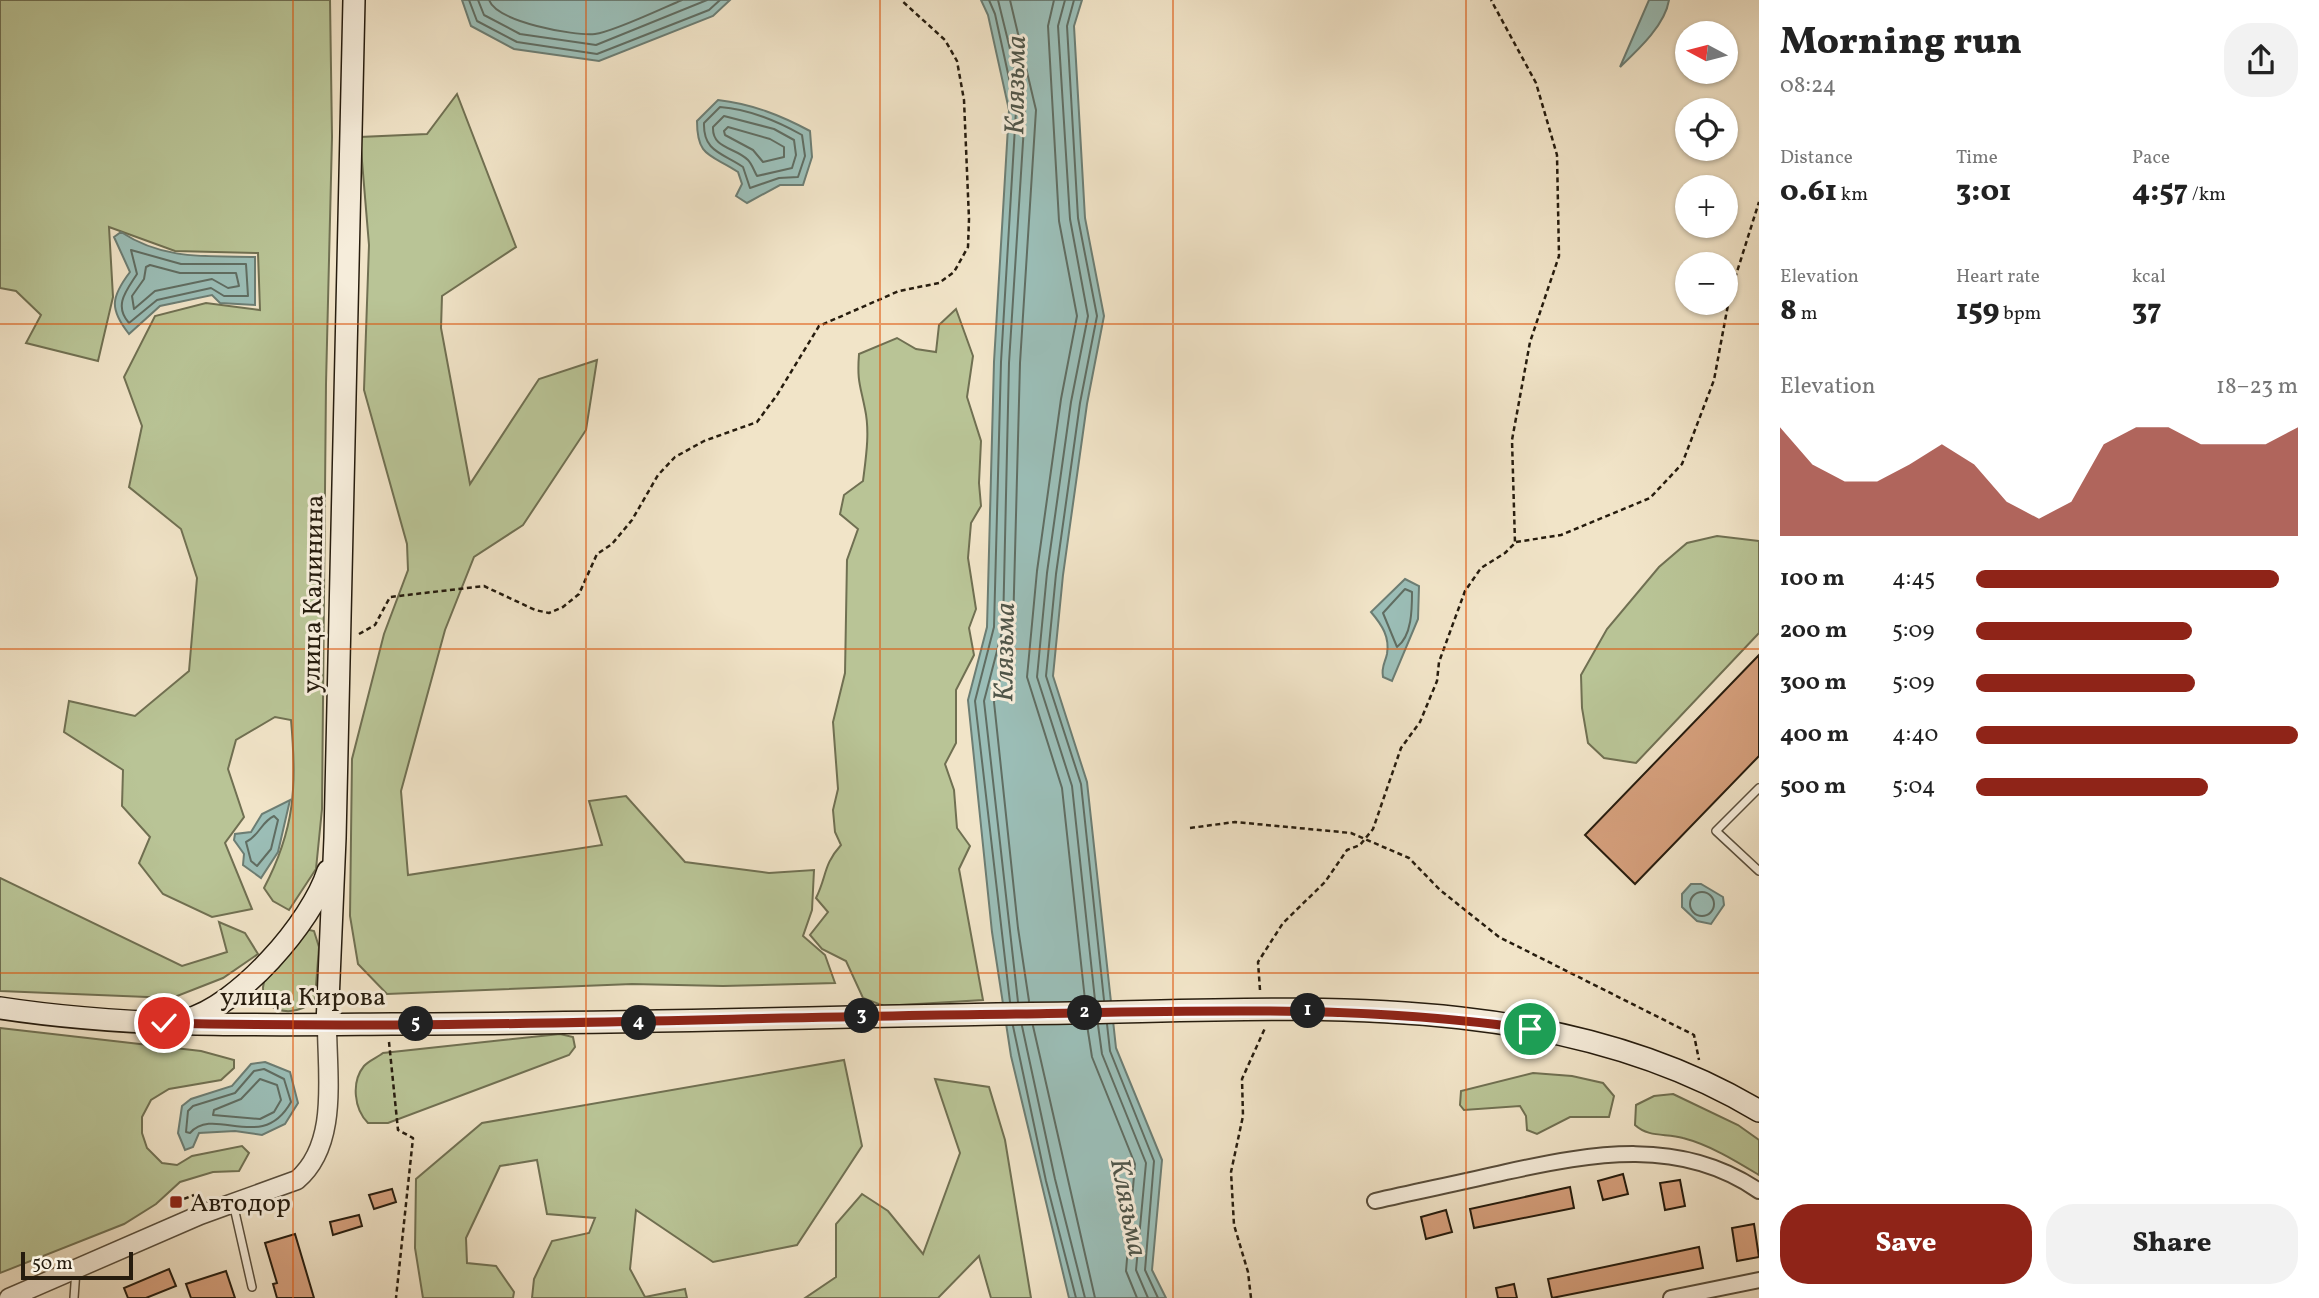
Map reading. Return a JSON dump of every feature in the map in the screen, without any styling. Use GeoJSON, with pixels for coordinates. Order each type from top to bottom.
{"type":"FeatureCollection","features":[{"type":"Feature","properties":{"kind":"main road","name":"улица Калинина"},"geometry":{"type":"LineString","coordinates":[[327,1025],[335,838],[354,0]]}},
{"type":"Feature","properties":{"kind":"main road"},"geometry":{"type":"LineString","coordinates":[[164,1023],[202,1015],[228,998],[257,971],[311,908],[327,874],[335,838]]}},
{"type":"Feature","properties":{"kind":"main road","name":"улица Кирова"},"geometry":{"type":"LineString","coordinates":[[0,1008],[164,1023],[327,1025],[626,1024],[858,1016],[1263,1010],[1399,1013],[1530,1029],[1616,1050],[1702,1080],[1759,1111]]}},
{"type":"Feature","properties":{"kind":"street","name":"улица Калинина"},"geometry":{"type":"LineString","coordinates":[[232,1202],[297,1180],[310,1169],[324,1135],[328,1105],[327,1025]]}},
{"type":"Feature","properties":{"kind":"street"},"geometry":{"type":"LineString","coordinates":[[1375,1201],[1581,1155],[1626,1152],[1678,1156],[1707,1163],[1759,1191]]}},
{"type":"Feature","properties":{"kind":"street"},"geometry":{"type":"LineString","coordinates":[[9,1298],[232,1202]]}},
{"type":"Feature","properties":{"kind":"street"},"geometry":{"type":"LineString","coordinates":[[1671,1298],[1759,1280]]}},
{"type":"Feature","properties":{"kind":"lane"},"geometry":{"type":"LineString","coordinates":[[1759,788],[1716,831],[1759,871]]}},
{"type":"Feature","properties":{"kind":"lane"},"geometry":{"type":"LineString","coordinates":[[232,1202],[251,1287]]}},
{"type":"Feature","properties":{"kind":"lane"},"geometry":{"type":"LineString","coordinates":[[74,1298],[76,1269]]}},
{"type":"Feature","properties":{"kind":"path"},"geometry":{"type":"LineString","coordinates":[[340,639],[352,638],[375,625],[390,597],[484,586],[535,610],[549,613],[563,607],[579,594],[597,554],[612,544],[632,520],[657,475],[685,452],[757,422],[778,395],[819,326],[899,291],[939,284],[954,272],[968,247],[970,219],[964,100],[957,61],[945,40],[901,0]]}},
{"type":"Feature","properties":{"kind":"path"},"geometry":{"type":"LineString","coordinates":[[1251,1298],[1248,1272],[1234,1225],[1231,1172],[1243,1116],[1241,1079],[1265,1028],[1258,962],[1283,923],[1325,882],[1347,850],[1360,845],[1366,838],[1383,806],[1401,748],[1420,722],[1437,681],[1439,662],[1465,591],[1481,568],[1506,553],[1515,542],[1512,440],[1530,342],[1559,256],[1557,155],[1536,83],[1491,0]]}},
{"type":"Feature","properties":{"kind":"path"},"geometry":{"type":"LineString","coordinates":[[1515,542],[1561,535],[1650,498],[1682,464],[1714,380],[1730,294],[1759,202]]}},
{"type":"Feature","properties":{"kind":"path"},"geometry":{"type":"LineString","coordinates":[[1190,828],[1235,822],[1351,833],[1409,858],[1440,890],[1499,937],[1694,1035],[1702,1080]]}},
{"type":"Feature","properties":{"kind":"path"},"geometry":{"type":"LineString","coordinates":[[387,1024],[398,1130],[413,1138],[396,1298]]}},
{"type":"Feature","properties":{"kind":"path"},"geometry":{"type":"LineString","coordinates":[[176,1202],[194,1195]]}},
{"type":"Feature","properties":{"kind":"green space"},"geometry":{"type":"Polygon","coordinates":[[[0,0],[330,0],[332,137],[326,384],[322,809],[316,869],[289,910],[273,901],[264,888],[288,826],[294,766],[291,720],[275,717],[236,740],[228,769],[244,817],[225,843],[252,909],[212,917],[163,894],[139,863],[150,837],[122,806],[123,770],[64,732],[69,701],[135,716],[189,671],[197,578],[181,529],[129,487],[142,426],[124,377],[155,316],[206,303],[260,310],[258,253],[175,251],[109,227],[113,297],[98,361],[26,343],[41,315],[16,291],[0,288],[0,0]]]}},
{"type":"Feature","properties":{"kind":"green space"},"geometry":{"type":"Polygon","coordinates":[[[457,94],[516,247],[442,296],[441,328],[470,484],[539,379],[597,360],[586,430],[523,525],[474,557],[445,630],[401,791],[408,875],[602,845],[589,801],[626,796],[685,862],[769,873],[814,870],[812,910],[803,936],[825,955],[835,983],[723,986],[632,984],[387,994],[358,964],[350,916],[352,759],[384,634],[408,570],[407,544],[364,390],[369,245],[360,137],[427,134],[457,94]]]}},
{"type":"Feature","properties":{"kind":"green space"},"geometry":{"type":"Polygon","coordinates":[[[956,309],[973,356],[967,397],[981,441],[981,506],[971,523],[968,558],[976,609],[969,628],[974,655],[956,690],[956,743],[945,764],[954,790],[957,828],[970,846],[959,869],[983,1000],[884,1006],[863,998],[846,961],[822,949],[810,935],[828,912],[816,898],[828,865],[841,845],[835,832],[833,810],[838,789],[833,722],[845,673],[847,560],[858,529],[840,514],[844,495],[863,481],[867,427],[859,377],[859,354],[897,338],[916,349],[936,352],[939,325],[956,309]]]}},
{"type":"Feature","properties":{"kind":"green space"},"geometry":{"type":"Polygon","coordinates":[[[1717,536],[1759,541],[1759,633],[1636,763],[1604,758],[1588,743],[1582,708],[1581,675],[1607,629],[1659,567],[1687,543],[1717,536]]]}},
{"type":"Feature","properties":{"kind":"green space"},"geometry":{"type":"Polygon","coordinates":[[[0,878],[182,966],[227,952],[219,922],[245,933],[258,954],[223,978],[172,998],[0,991],[0,878]]]}},
{"type":"Feature","properties":{"kind":"green space"},"geometry":{"type":"Polygon","coordinates":[[[305,929],[314,931],[319,947],[315,999],[297,1010],[277,1009],[265,998],[263,988],[266,976],[278,957],[305,929]]]}},
{"type":"Feature","properties":{"kind":"green space"},"geometry":{"type":"Polygon","coordinates":[[[0,1028],[201,1051],[234,1060],[234,1068],[221,1080],[169,1089],[151,1100],[142,1117],[142,1133],[147,1148],[162,1163],[177,1165],[192,1156],[242,1146],[249,1153],[239,1171],[213,1172],[180,1182],[156,1204],[124,1224],[0,1273],[0,1028]]]}},
{"type":"Feature","properties":{"kind":"green space"},"geometry":{"type":"Polygon","coordinates":[[[560,1034],[573,1037],[575,1047],[569,1055],[388,1123],[368,1123],[357,1103],[356,1087],[360,1072],[366,1064],[383,1053],[560,1034]]]}},
{"type":"Feature","properties":{"kind":"green space"},"geometry":{"type":"Polygon","coordinates":[[[844,1060],[862,1146],[797,1245],[713,1262],[636,1210],[630,1269],[645,1297],[685,1289],[687,1298],[532,1298],[534,1279],[552,1241],[589,1233],[595,1218],[547,1214],[537,1160],[500,1166],[466,1238],[467,1263],[496,1266],[514,1292],[513,1298],[423,1298],[415,1248],[416,1179],[482,1123],[844,1060]]]}},
{"type":"Feature","properties":{"kind":"green space"},"geometry":{"type":"Polygon","coordinates":[[[1533,1073],[1572,1076],[1603,1083],[1614,1096],[1609,1117],[1570,1117],[1537,1134],[1527,1130],[1526,1116],[1520,1106],[1464,1110],[1460,1105],[1461,1091],[1533,1073]]]}},
{"type":"Feature","properties":{"kind":"green space"},"geometry":{"type":"Polygon","coordinates":[[[935,1079],[989,1087],[1005,1140],[1031,1298],[991,1298],[979,1256],[938,1298],[805,1298],[836,1277],[836,1224],[862,1194],[888,1211],[923,1254],[960,1153],[935,1079]]]}},
{"type":"Feature","properties":{"kind":"green space"},"geometry":{"type":"Polygon","coordinates":[[[1673,1094],[1738,1125],[1759,1140],[1759,1175],[1703,1145],[1646,1132],[1635,1125],[1636,1105],[1654,1096],[1673,1094]]]}},
{"type":"Feature","properties":{"kind":"water"},"geometry":{"type":"Polygon","coordinates":[[[462,0],[730,0],[713,16],[599,61],[514,49],[471,26],[462,0]]]}},
{"type":"Feature","properties":{"kind":"water","name":"Клязьма"},"geometry":{"type":"Polygon","coordinates":[[[981,0],[1082,0],[1074,26],[1085,218],[1104,316],[1087,404],[1063,575],[1053,676],[1087,782],[1116,1048],[1162,1160],[1152,1270],[1166,1298],[1069,1298],[1011,1056],[992,932],[968,700],[987,627],[994,362],[1009,110],[988,15],[981,0]]]}},
{"type":"Feature","properties":{"kind":"water"},"geometry":{"type":"Polygon","coordinates":[[[1649,0],[1669,0],[1667,9],[1657,27],[1620,67],[1649,0]]]}},
{"type":"Feature","properties":{"kind":"water"},"geometry":{"type":"Polygon","coordinates":[[[718,100],[765,111],[810,131],[812,157],[803,185],[780,185],[747,203],[736,196],[742,184],[738,172],[707,154],[698,133],[697,121],[718,100]]]}},
{"type":"Feature","properties":{"kind":"water"},"geometry":{"type":"Polygon","coordinates":[[[121,232],[153,248],[185,255],[255,257],[255,305],[220,303],[212,295],[160,306],[129,334],[118,317],[115,303],[119,289],[130,272],[114,237],[121,232]]]}},
{"type":"Feature","properties":{"kind":"water"},"geometry":{"type":"Polygon","coordinates":[[[1405,579],[1419,586],[1418,619],[1392,681],[1383,677],[1387,642],[1382,627],[1371,612],[1405,579]]]}},
{"type":"Feature","properties":{"kind":"water"},"geometry":{"type":"Polygon","coordinates":[[[290,800],[278,852],[261,878],[243,865],[244,854],[234,840],[235,834],[251,832],[262,814],[290,800]]]}},
{"type":"Feature","properties":{"kind":"water"},"geometry":{"type":"Polygon","coordinates":[[[1691,884],[1701,884],[1723,897],[1724,905],[1711,924],[1697,921],[1682,907],[1682,894],[1691,884]]]}},
{"type":"Feature","properties":{"kind":"water"},"geometry":{"type":"Polygon","coordinates":[[[265,1062],[290,1072],[298,1103],[285,1124],[262,1135],[235,1131],[199,1133],[193,1147],[185,1150],[178,1133],[182,1106],[191,1099],[232,1086],[251,1064],[265,1062]]]}},
{"type":"Feature","properties":{"kind":"building"},"geometry":{"type":"Polygon","coordinates":[[[1759,655],[1759,756],[1635,884],[1585,835],[1759,655]]]}},
{"type":"Feature","properties":{"kind":"building"},"geometry":{"type":"Polygon","coordinates":[[[1623,1174],[1628,1194],[1603,1200],[1598,1181],[1623,1174]]]}},
{"type":"Feature","properties":{"kind":"building"},"geometry":{"type":"Polygon","coordinates":[[[1680,1180],[1685,1206],[1665,1210],[1660,1183],[1680,1180]]]}},
{"type":"Feature","properties":{"kind":"building"},"geometry":{"type":"Polygon","coordinates":[[[1570,1187],[1574,1208],[1474,1228],[1470,1209],[1570,1187]]]}},
{"type":"Feature","properties":{"kind":"building"},"geometry":{"type":"Polygon","coordinates":[[[392,1189],[396,1202],[374,1209],[369,1195],[392,1189]]]}},
{"type":"Feature","properties":{"kind":"building"},"geometry":{"type":"Polygon","coordinates":[[[1446,1210],[1452,1232],[1426,1239],[1421,1217],[1446,1210]]]}},
{"type":"Feature","properties":{"kind":"building"},"geometry":{"type":"Polygon","coordinates":[[[359,1215],[362,1226],[333,1235],[330,1222],[359,1215]]]}},
{"type":"Feature","properties":{"kind":"building"},"geometry":{"type":"Polygon","coordinates":[[[1754,1224],[1759,1257],[1737,1261],[1732,1228],[1754,1224]]]}},
{"type":"Feature","properties":{"kind":"building"},"geometry":{"type":"Polygon","coordinates":[[[295,1234],[314,1298],[277,1298],[273,1284],[277,1283],[265,1243],[295,1234]]]}},
{"type":"Feature","properties":{"kind":"building"},"geometry":{"type":"Polygon","coordinates":[[[1699,1247],[1703,1268],[1552,1298],[1548,1279],[1699,1247]]]}},
{"type":"Feature","properties":{"kind":"building"},"geometry":{"type":"Polygon","coordinates":[[[169,1269],[176,1286],[146,1298],[128,1298],[124,1288],[169,1269]]]}},
{"type":"Feature","properties":{"kind":"building"},"geometry":{"type":"Polygon","coordinates":[[[226,1271],[235,1298],[191,1298],[186,1284],[226,1271]]]}},
{"type":"Feature","properties":{"kind":"building"},"geometry":{"type":"Polygon","coordinates":[[[1514,1284],[1517,1298],[1498,1298],[1496,1288],[1514,1284]]]}},
{"type":"Feature","properties":{"kind":"place","name":"Автодор"},"geometry":{"type":"Point","coordinates":[176,1202]}},
{"type":"Feature","properties":{"kind":"route"},"geometry":{"type":"LineString","coordinates":[[164,1023],[598,1024],[858,1016],[1263,1010],[1399,1013],[1530,1029]]}}]}
